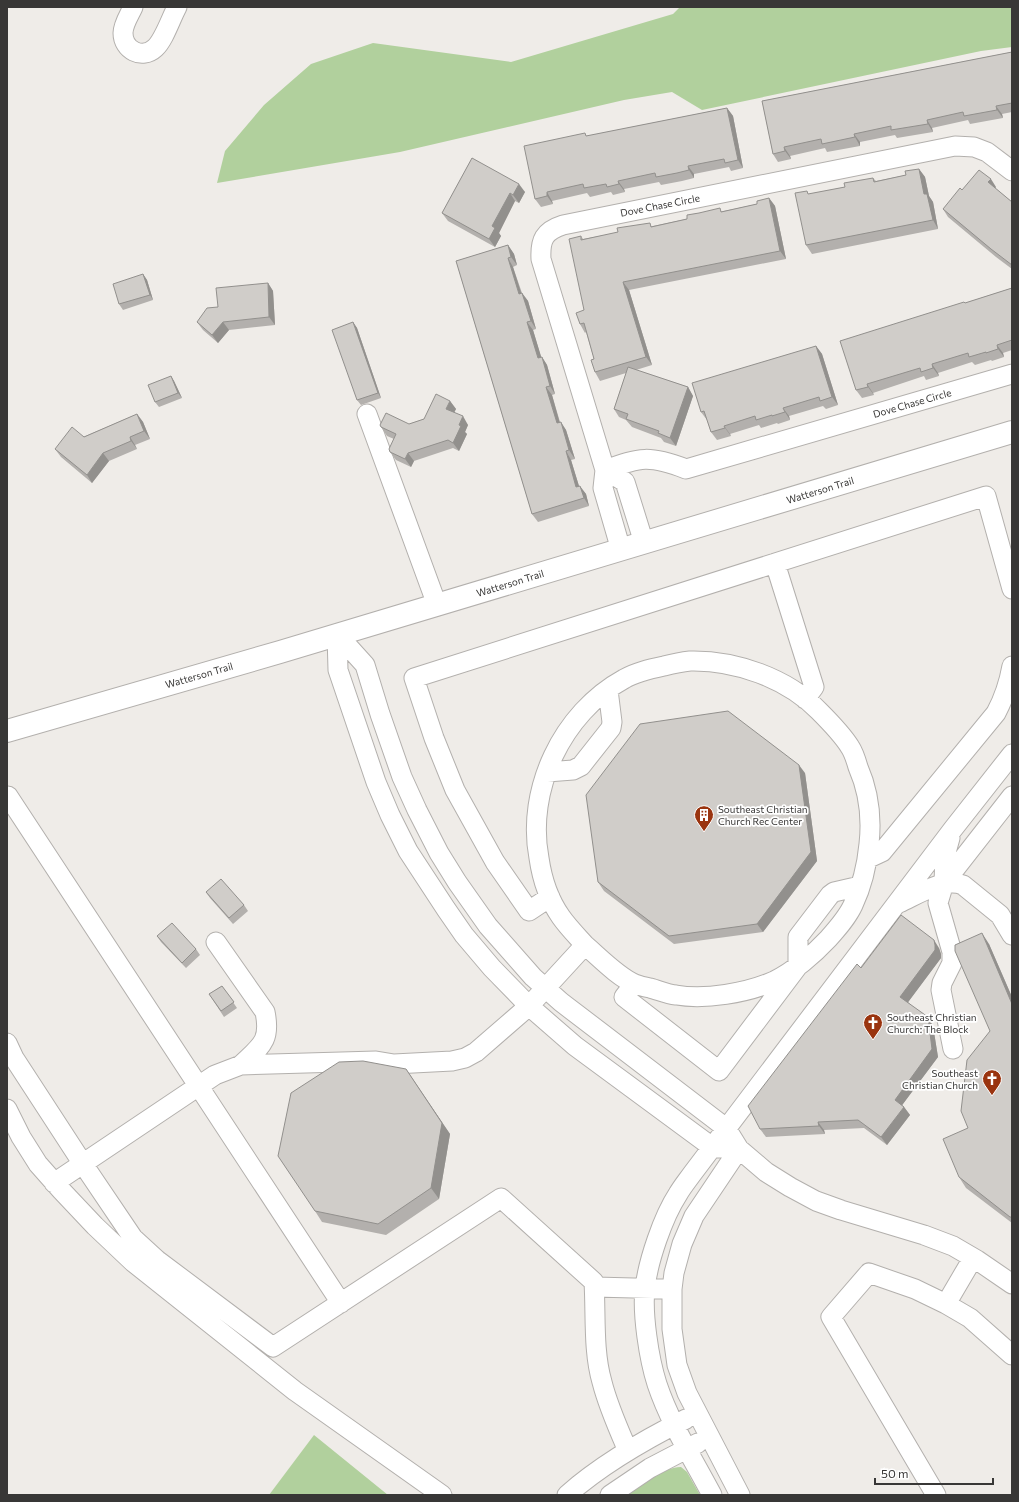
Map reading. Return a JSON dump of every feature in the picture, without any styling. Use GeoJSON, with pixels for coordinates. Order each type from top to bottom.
{"type":"FeatureCollection","features":[{"type":"Feature","properties":{"kind":"main road","name":"Watterson Trail"},"geometry":{"type":"LineString","coordinates":[[7,731],[1012,434]]}},
{"type":"Feature","properties":{"kind":"street"},"geometry":{"type":"LineString","coordinates":[[133,7],[123,31],[124,40],[130,49],[138,54],[155,48],[177,7]]}},
{"type":"Feature","properties":{"kind":"street","name":"Dove Chase Circle"},"geometry":{"type":"LineString","coordinates":[[621,550],[603,488],[605,470],[541,259],[540,246],[545,236],[553,228],[955,146],[974,147],[987,152],[1012,171]]}},
{"type":"Feature","properties":{"kind":"street","name":"Dove Chase Circle"},"geometry":{"type":"LineString","coordinates":[[605,470],[643,458],[659,459],[686,469],[1012,374]]}},
{"type":"Feature","properties":{"kind":"street"},"geometry":{"type":"LineString","coordinates":[[367,414],[437,605]]}},
{"type":"Feature","properties":{"kind":"street"},"geometry":{"type":"LineString","coordinates":[[605,470],[625,482],[644,543]]}},
{"type":"Feature","properties":{"kind":"street"},"geometry":{"type":"LineString","coordinates":[[550,897],[529,911],[495,862],[455,790],[434,738],[414,678],[986,496],[1012,589]]}},
{"type":"Feature","properties":{"kind":"street"},"geometry":{"type":"LineString","coordinates":[[775,563],[814,687],[805,699]]}},
{"type":"Feature","properties":{"kind":"street"},"geometry":{"type":"LineString","coordinates":[[338,634],[365,665],[402,777],[439,853],[457,882],[488,926],[533,977],[561,1002],[726,1128],[738,1149],[766,1172],[816,1201],[924,1235],[953,1246],[1008,1278]]}},
{"type":"Feature","properties":{"kind":"street"},"geometry":{"type":"LineString","coordinates":[[338,634],[338,670],[376,782],[408,851],[464,935],[492,968],[530,1006],[574,1046],[712,1147],[738,1149]]}},
{"type":"Feature","properties":{"kind":"street"},"geometry":{"type":"LineString","coordinates":[[688,661],[723,663],[761,673],[793,690],[817,709],[840,734],[851,749],[863,778],[870,804],[871,828],[867,859],[860,886],[852,906],[840,926],[821,946],[798,966],[774,981],[742,991],[707,997],[675,996],[634,984],[612,969],[585,945],[561,917],[550,897],[542,876],[536,842],[537,810],[542,786],[550,761],[568,731],[585,709],[608,690],[623,679],[642,671],[688,661]]}},
{"type":"Feature","properties":{"kind":"street"},"geometry":{"type":"LineString","coordinates":[[867,859],[882,852],[996,713],[1004,697],[1010,679],[1012,666]]}},
{"type":"Feature","properties":{"kind":"street"},"geometry":{"type":"LineString","coordinates":[[546,772],[573,770],[581,766],[611,728],[612,722],[608,690]]}},
{"type":"Feature","properties":{"kind":"street"},"geometry":{"type":"LineString","coordinates":[[712,1495],[674,1425],[657,1384],[649,1345],[645,1315],[645,1288],[662,1228],[677,1195],[726,1128],[953,829],[1012,754]]}},
{"type":"Feature","properties":{"kind":"street"},"geometry":{"type":"LineString","coordinates":[[944,883],[1012,797],[989,784]]}},
{"type":"Feature","properties":{"kind":"street"},"geometry":{"type":"LineString","coordinates":[[7,797],[8,796],[341,1303]]}},
{"type":"Feature","properties":{"kind":"street"},"geometry":{"type":"LineString","coordinates":[[953,829],[944,856],[944,883],[938,902],[952,952],[952,963],[942,982],[940,990],[953,1049]]}},
{"type":"Feature","properties":{"kind":"street"},"geometry":{"type":"LineString","coordinates":[[897,903],[944,883],[957,882],[963,885],[1000,915],[1012,935]]}},
{"type":"Feature","properties":{"kind":"street"},"geometry":{"type":"LineString","coordinates":[[634,984],[624,997],[719,1071],[798,966],[798,937],[830,895],[834,892],[860,886]]}},
{"type":"Feature","properties":{"kind":"street"},"geometry":{"type":"LineString","coordinates":[[216,942],[265,1012],[267,1023],[266,1034],[261,1046],[241,1065]]}},
{"type":"Feature","properties":{"kind":"street"},"geometry":{"type":"LineString","coordinates":[[54,1183],[215,1075],[241,1065],[376,1061],[394,1064],[452,1061],[465,1058],[476,1052],[530,1006],[585,945]]}},
{"type":"Feature","properties":{"kind":"street"},"geometry":{"type":"LineString","coordinates":[[7,1043],[14,1058],[133,1238],[157,1260],[273,1347]]}},
{"type":"Feature","properties":{"kind":"street"},"geometry":{"type":"LineString","coordinates":[[7,1110],[21,1137],[38,1164],[95,1226],[133,1262],[295,1392],[442,1495]]}},
{"type":"Feature","properties":{"kind":"street"},"geometry":{"type":"LineString","coordinates":[[738,1149],[694,1216],[682,1244],[674,1273],[672,1289],[672,1329],[677,1365],[687,1393],[740,1495]]}},
{"type":"Feature","properties":{"kind":"street"},"geometry":{"type":"LineString","coordinates":[[254,1359],[501,1198],[594,1282],[598,1357],[602,1381],[614,1418],[628,1451]]}},
{"type":"Feature","properties":{"kind":"street"},"geometry":{"type":"LineString","coordinates":[[946,1304],[973,1258]]}},
{"type":"Feature","properties":{"kind":"street"},"geometry":{"type":"LineString","coordinates":[[936,1495],[831,1317],[869,1273],[915,1289],[946,1304],[970,1318],[1012,1355]]}},
{"type":"Feature","properties":{"kind":"street"},"geometry":{"type":"LineString","coordinates":[[595,1287],[672,1289]]}},
{"type":"Feature","properties":{"kind":"street"},"geometry":{"type":"LineString","coordinates":[[567,1495],[583,1481],[628,1451],[698,1413]]}},
{"type":"Feature","properties":{"kind":"street"},"geometry":{"type":"LineString","coordinates":[[610,1495],[650,1468],[710,1436]]}},
{"type":"Feature","properties":{"kind":"green space"},"geometry":{"type":"Polygon","coordinates":[[[680,7],[1012,7],[1012,47],[981,51],[702,110],[672,92],[624,100],[400,152],[217,183],[225,151],[264,105],[311,64],[373,43],[511,62],[673,14],[680,7]]]}},
{"type":"Feature","properties":{"kind":"green space"},"geometry":{"type":"Polygon","coordinates":[[[314,1435],[388,1495],[269,1495],[314,1435]]]}},
{"type":"Feature","properties":{"kind":"green space"},"geometry":{"type":"Polygon","coordinates":[[[681,1467],[687,1472],[700,1495],[626,1495],[659,1473],[681,1467]]]}},
{"type":"Feature","properties":{"kind":"building"},"geometry":{"type":"Polygon","coordinates":[[[1012,52],[1012,103],[996,106],[997,110],[964,116],[963,112],[927,120],[928,124],[891,130],[891,126],[854,134],[855,137],[822,144],[821,139],[784,147],[785,151],[773,154],[762,101],[1012,52]]]}},
{"type":"Feature","properties":{"kind":"building"},"geometry":{"type":"Polygon","coordinates":[[[727,108],[738,160],[725,163],[724,159],[688,166],[689,170],[656,177],[655,173],[618,181],[619,184],[607,187],[606,184],[584,188],[583,184],[547,192],[547,196],[535,199],[524,146],[585,133],[586,136],[727,108]]]}},
{"type":"Feature","properties":{"kind":"building"},"geometry":{"type":"Polygon","coordinates":[[[472,158],[519,184],[513,195],[510,193],[492,226],[495,228],[489,239],[442,213],[472,158]]]}},
{"type":"Feature","properties":{"kind":"building"},"geometry":{"type":"Polygon","coordinates":[[[919,169],[924,194],[927,194],[933,220],[806,245],[795,193],[807,191],[808,194],[845,187],[844,183],[873,178],[874,182],[906,175],[905,171],[919,169]]]}},
{"type":"Feature","properties":{"kind":"building"},"geometry":{"type":"Polygon","coordinates":[[[979,170],[991,179],[988,182],[1012,202],[1012,265],[943,209],[960,188],[962,190],[979,170]]]}},
{"type":"Feature","properties":{"kind":"building"},"geometry":{"type":"Polygon","coordinates":[[[769,198],[780,251],[623,282],[646,357],[595,372],[591,360],[594,359],[584,323],[580,324],[576,313],[584,310],[569,239],[581,236],[581,240],[618,232],[617,228],[650,223],[651,227],[687,219],[687,215],[720,208],[721,212],[757,204],[757,201],[769,198]]]}},
{"type":"Feature","properties":{"kind":"building"},"geometry":{"type":"Polygon","coordinates":[[[508,245],[511,257],[508,258],[519,294],[522,293],[531,321],[527,322],[538,358],[542,357],[550,386],[546,387],[557,423],[561,422],[569,450],[566,451],[576,487],[580,486],[584,498],[532,514],[456,261],[508,245]]]}},
{"type":"Feature","properties":{"kind":"building"},"geometry":{"type":"Polygon","coordinates":[[[143,274],[150,295],[119,304],[113,284],[143,274]]]}},
{"type":"Feature","properties":{"kind":"building"},"geometry":{"type":"Polygon","coordinates":[[[268,283],[269,317],[223,322],[212,335],[197,322],[207,308],[218,307],[216,288],[268,283]]]}},
{"type":"Feature","properties":{"kind":"building"},"geometry":{"type":"Polygon","coordinates":[[[1012,288],[1012,340],[997,345],[998,349],[986,353],[969,357],[968,353],[932,364],[933,368],[921,372],[920,368],[867,384],[868,387],[856,390],[840,341],[1012,288]]]}},
{"type":"Feature","properties":{"kind":"building"},"geometry":{"type":"Polygon","coordinates":[[[353,322],[378,393],[357,400],[332,330],[353,322]]]}},
{"type":"Feature","properties":{"kind":"building"},"geometry":{"type":"Polygon","coordinates":[[[816,346],[832,397],[820,401],[819,397],[783,408],[785,412],[756,420],[755,416],[711,432],[704,411],[701,412],[692,383],[816,346]]]}},
{"type":"Feature","properties":{"kind":"building"},"geometry":{"type":"Polygon","coordinates":[[[628,367],[688,387],[670,438],[658,433],[659,431],[626,419],[628,414],[614,409],[628,367]]]}},
{"type":"Feature","properties":{"kind":"building"},"geometry":{"type":"Polygon","coordinates":[[[171,376],[178,393],[155,402],[148,385],[171,376]]]}},
{"type":"Feature","properties":{"kind":"building"},"geometry":{"type":"Polygon","coordinates":[[[436,394],[450,401],[446,409],[463,416],[459,425],[461,426],[453,443],[448,440],[408,453],[405,459],[390,452],[389,449],[396,434],[381,427],[380,425],[386,413],[409,424],[424,419],[436,394]]]}},
{"type":"Feature","properties":{"kind":"building"},"geometry":{"type":"Polygon","coordinates":[[[137,414],[144,431],[130,437],[131,441],[103,453],[87,475],[55,449],[72,427],[84,437],[137,414]]]}},
{"type":"Feature","properties":{"kind":"building","name":"Southeast Christian Church Rec Center"},"geometry":{"type":"Polygon","coordinates":[[[728,711],[799,765],[811,852],[757,924],[669,936],[598,882],[586,795],[640,724],[728,711]]]}},
{"type":"Feature","properties":{"kind":"building"},"geometry":{"type":"Polygon","coordinates":[[[221,879],[244,905],[229,918],[206,892],[221,879]]]}},
{"type":"Feature","properties":{"kind":"building","name":"Southeast Christian Church: The Block"},"geometry":{"type":"Polygon","coordinates":[[[901,915],[934,940],[935,945],[935,950],[900,997],[928,1017],[932,1049],[895,1100],[904,1107],[881,1137],[858,1120],[818,1122],[819,1126],[760,1129],[748,1106],[857,964],[861,968],[901,915]]]}},
{"type":"Feature","properties":{"kind":"building"},"geometry":{"type":"Polygon","coordinates":[[[172,923],[196,949],[182,963],[157,936],[172,923]]]}},
{"type":"Feature","properties":{"kind":"building","name":"Southeast Christian Church"},"geometry":{"type":"Polygon","coordinates":[[[982,933],[1012,1004],[1012,1217],[1010,1217],[959,1177],[943,1139],[968,1128],[961,1111],[967,1060],[990,1031],[955,951],[955,945],[982,933]]]}},
{"type":"Feature","properties":{"kind":"building"},"geometry":{"type":"Polygon","coordinates":[[[222,986],[234,1002],[221,1011],[209,994],[222,986]]]}},
{"type":"Feature","properties":{"kind":"building"},"geometry":{"type":"Polygon","coordinates":[[[363,1061],[406,1069],[442,1123],[431,1188],[378,1224],[315,1211],[278,1156],[291,1093],[339,1062],[363,1061]]]}},
{"type":"Feature","properties":{"kind":"place","name":"Southeast Christian Church Rec Center"},"geometry":{"type":"Point","coordinates":[704,832]}},
{"type":"Feature","properties":{"kind":"place","name":"Southeast Christian Church: The Block"},"geometry":{"type":"Point","coordinates":[873,1040]}},
{"type":"Feature","properties":{"kind":"place","name":"Southeast Christian Church"},"geometry":{"type":"Point","coordinates":[992,1096]}}]}
